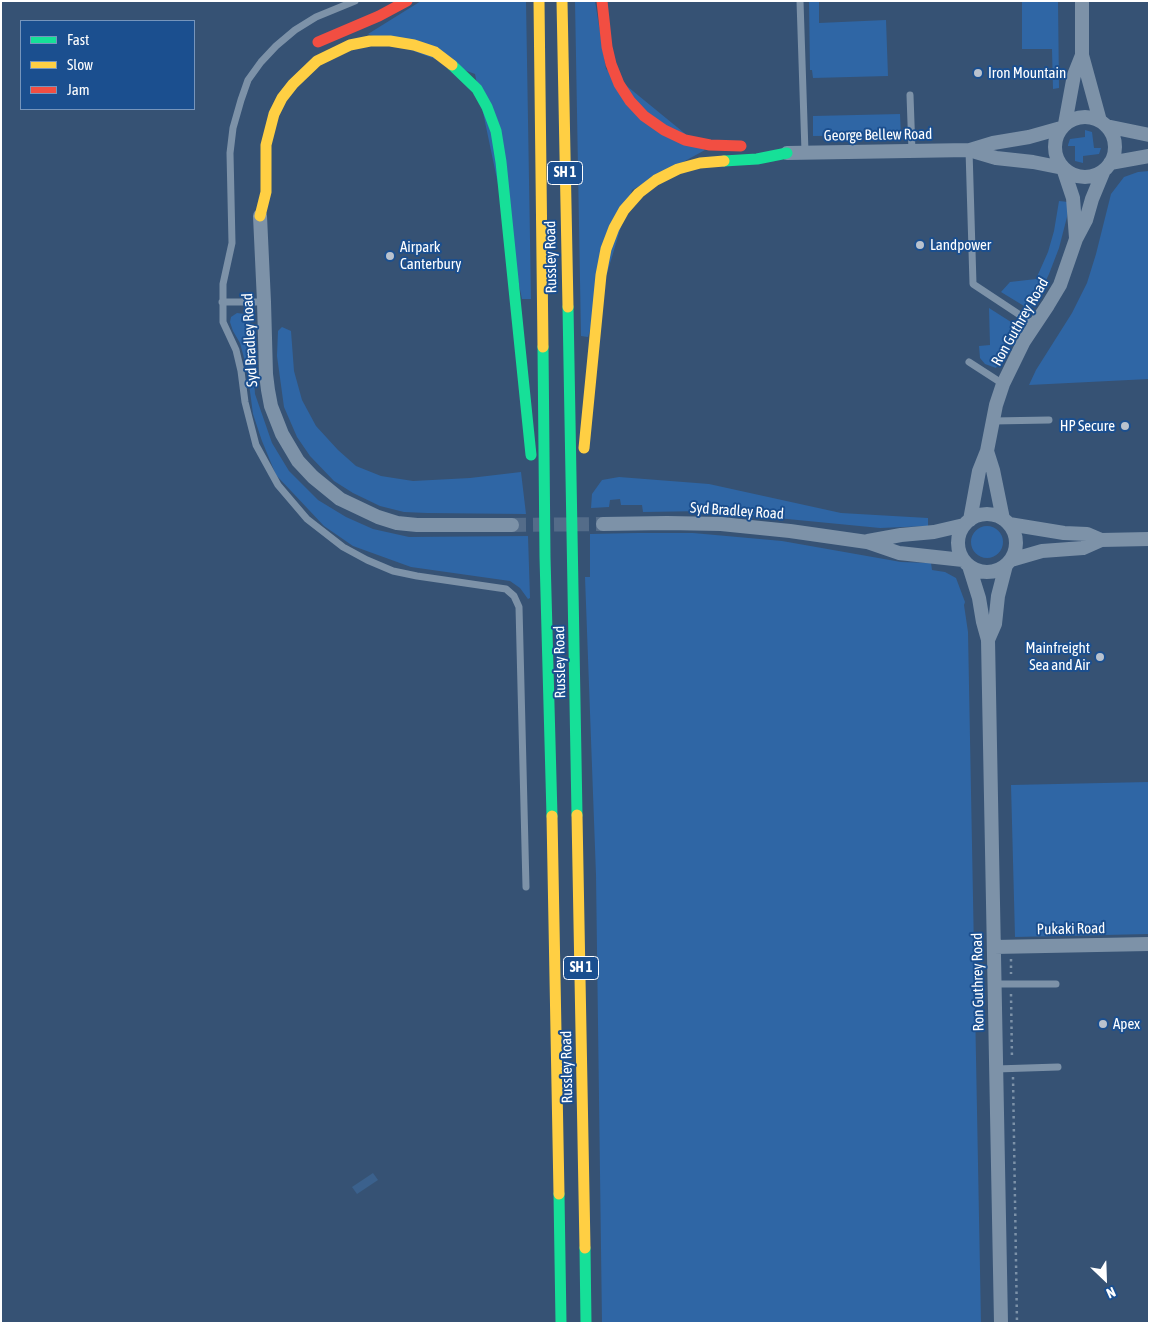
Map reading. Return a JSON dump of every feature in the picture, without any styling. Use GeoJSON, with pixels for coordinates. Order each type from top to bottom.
{"type":"FeatureCollection","features":[{"type":"Feature","properties":{"kind":"highway"},"geometry":{"type":"LineString","coordinates":[[312,45],[407,1]]}},
{"type":"Feature","properties":{"kind":"highway","name":"Russley Road"},"geometry":{"type":"LineString","coordinates":[[539,1],[546,556],[554,888],[560,1323]]}},
{"type":"Feature","properties":{"kind":"highway","name":"Russley Road"},"geometry":{"type":"LineString","coordinates":[[562,1],[586,1323]]}},
{"type":"Feature","properties":{"kind":"highway"},"geometry":{"type":"LineString","coordinates":[[602,1],[607,47],[611,64],[623,90],[644,116],[664,130],[686,140],[710,145],[760,147],[787,152]]}},
{"type":"Feature","properties":{"kind":"highway"},"geometry":{"type":"LineString","coordinates":[[260,216],[266,192],[266,145],[274,114],[282,98],[293,84],[317,61],[350,46],[370,42],[390,41],[414,45],[435,52],[459,70],[477,89],[487,107],[496,131],[501,162],[532,472],[546,556]]}},
{"type":"Feature","properties":{"kind":"highway"},"geometry":{"type":"LineString","coordinates":[[584,460],[589,387],[601,275],[609,242],[624,210],[645,188],[678,169],[700,162],[756,160],[787,152]]}},
{"type":"Feature","properties":{"kind":"highway"},"geometry":{"type":"LineString","coordinates":[[252,192],[260,216]]}},
{"type":"Feature","properties":{"kind":"highway"},"geometry":{"type":"LineString","coordinates":[[574,613],[583,487]]}},
{"type":"Feature","properties":{"kind":"street"},"geometry":{"type":"LineString","coordinates":[[1082,1],[1082,55],[1104,124],[1112,134],[1115,144],[1114,154],[1107,167]]}},
{"type":"Feature","properties":{"kind":"street"},"geometry":{"type":"LineString","coordinates":[[1082,55],[1074,75],[1063,126],[1055,144],[1055,153],[1063,168],[1070,174],[1088,177],[1096,175],[1107,167],[1149,156]]}},
{"type":"Feature","properties":{"kind":"street"},"geometry":{"type":"LineString","coordinates":[[1063,126],[1073,119],[1082,117],[1092,118],[1104,124],[1149,135]]}},
{"type":"Feature","properties":{"kind":"street","name":"George Bellew Road"},"geometry":{"type":"LineString","coordinates":[[787,152],[969,150],[1063,126]]}},
{"type":"Feature","properties":{"kind":"street","name":"George Bellew Road"},"geometry":{"type":"LineString","coordinates":[[969,150],[996,158],[1033,162],[1063,168]]}},
{"type":"Feature","properties":{"kind":"street","name":"Ron Guthrey Road"},"geometry":{"type":"LineString","coordinates":[[967,522],[979,471],[987,451],[992,421],[1004,384],[1014,360],[1060,285],[1076,239],[1086,220],[1092,199],[1107,167]]}},
{"type":"Feature","properties":{"kind":"street","name":"Ron Guthrey Road"},"geometry":{"type":"LineString","coordinates":[[1063,168],[1073,198],[1076,239]]}},
{"type":"Feature","properties":{"kind":"street","name":"Syd Bradley Road"},"geometry":{"type":"LineString","coordinates":[[260,216],[266,374],[271,406],[282,434],[298,461],[325,488],[340,499],[378,517],[418,525],[512,525]]}},
{"type":"Feature","properties":{"kind":"street","name":"Ron Guthrey Road"},"geometry":{"type":"LineString","coordinates":[[987,451],[1006,522]]}},
{"type":"Feature","properties":{"kind":"street"},"geometry":{"type":"LineString","coordinates":[[1101,540],[1086,534],[1064,533],[1006,522],[995,515],[986,514],[967,522],[959,534],[958,543],[959,552],[966,563],[984,572],[992,572],[1000,570],[1009,562],[1042,551],[1083,548],[1101,540],[1149,539]]}},
{"type":"Feature","properties":{"kind":"street","name":"Syd Bradley Road"},"geometry":{"type":"LineString","coordinates":[[867,542],[901,535],[934,532],[967,522]]}},
{"type":"Feature","properties":{"kind":"street"},"geometry":{"type":"LineString","coordinates":[[1006,522],[1013,532],[1016,547],[1009,562]]}},
{"type":"Feature","properties":{"kind":"street","name":"Syd Bradley Road"},"geometry":{"type":"LineString","coordinates":[[603,524],[721,524],[790,531],[867,542],[899,553],[966,563]]}},
{"type":"Feature","properties":{"kind":"street","name":"Ron Guthrey Road"},"geometry":{"type":"LineString","coordinates":[[988,640],[995,624],[998,596],[1009,562]]}},
{"type":"Feature","properties":{"kind":"street","name":"Ron Guthrey Road"},"geometry":{"type":"LineString","coordinates":[[966,563],[979,598],[988,640],[1001,1323]]}},
{"type":"Feature","properties":{"kind":"street","name":"Pukaki Road"},"geometry":{"type":"LineString","coordinates":[[994,947],[1149,944]]}},
{"type":"Feature","properties":{"kind":"lane"},"geometry":{"type":"LineString","coordinates":[[355,1],[316,17],[295,30],[276,46],[248,80],[233,128],[230,152],[232,243],[230,259],[222,284],[223,322],[236,350],[245,402],[256,445],[278,485],[307,519],[343,547],[393,571],[506,589],[514,596],[519,607],[526,887]]}},
{"type":"Feature","properties":{"kind":"lane"},"geometry":{"type":"LineString","coordinates":[[800,1],[805,152]]}},
{"type":"Feature","properties":{"kind":"lane"},"geometry":{"type":"LineString","coordinates":[[910,95],[912,151]]}},
{"type":"Feature","properties":{"kind":"lane"},"geometry":{"type":"LineString","coordinates":[[969,150],[973,284],[1035,325]]}},
{"type":"Feature","properties":{"kind":"lane"},"geometry":{"type":"LineString","coordinates":[[222,302],[264,302]]}},
{"type":"Feature","properties":{"kind":"lane"},"geometry":{"type":"LineString","coordinates":[[970,362],[1004,384]]}},
{"type":"Feature","properties":{"kind":"lane"},"geometry":{"type":"LineString","coordinates":[[992,421],[1049,420]]}},
{"type":"Feature","properties":{"kind":"lane"},"geometry":{"type":"LineString","coordinates":[[994,984],[1056,984]]}},
{"type":"Feature","properties":{"kind":"lane"},"geometry":{"type":"LineString","coordinates":[[996,1069],[1058,1067]]}},
{"type":"Feature","properties":{"kind":"path"},"geometry":{"type":"LineString","coordinates":[[1011,984],[1017,1323]]}},
{"type":"Feature","properties":{"kind":"shaded area"},"geometry":{"type":"Polygon","coordinates":[[[421,1],[526,1],[531,299],[522,299],[475,74],[368,34],[421,1]]]}},
{"type":"Feature","properties":{"kind":"shaded area"},"geometry":{"type":"Polygon","coordinates":[[[575,1],[595,1],[606,69],[705,150],[632,190],[588,337],[581,336],[575,1]]]}},
{"type":"Feature","properties":{"kind":"shaded area"},"geometry":{"type":"Polygon","coordinates":[[[809,1],[819,1],[819,23],[886,20],[888,76],[813,78],[812,70],[810,70],[809,1]]]}},
{"type":"Feature","properties":{"kind":"shaded area"},"geometry":{"type":"Polygon","coordinates":[[[1022,1],[1058,1],[1059,88],[1053,89],[1052,49],[1022,49],[1022,1]]]}},
{"type":"Feature","properties":{"kind":"shaded area"},"geometry":{"type":"Polygon","coordinates":[[[900,114],[901,135],[813,136],[813,116],[900,114]]]}},
{"type":"Feature","properties":{"kind":"shaded area"},"geometry":{"type":"Polygon","coordinates":[[[1085,130],[1092,132],[1094,148],[1101,148],[1099,154],[1083,156],[1083,163],[1075,161],[1075,146],[1068,145],[1070,139],[1085,137],[1085,130]]]}},
{"type":"Feature","properties":{"kind":"shaded area"},"geometry":{"type":"Polygon","coordinates":[[[1149,171],[1149,379],[1029,385],[1036,370],[1072,313],[1087,283],[1111,194],[1124,177],[1138,172],[1149,171]]]}},
{"type":"Feature","properties":{"kind":"shaded area"},"geometry":{"type":"Polygon","coordinates":[[[1059,201],[1068,202],[1067,217],[1059,248],[1035,303],[1029,307],[1024,306],[1001,292],[1010,282],[1036,279],[1048,252],[1059,201]]]}},
{"type":"Feature","properties":{"kind":"shaded area"},"geometry":{"type":"Polygon","coordinates":[[[989,308],[1011,322],[1015,327],[1015,333],[996,368],[985,364],[980,358],[979,346],[990,345],[989,308]]]}},
{"type":"Feature","properties":{"kind":"shaded area"},"geometry":{"type":"Polygon","coordinates":[[[237,313],[245,314],[250,318],[255,394],[272,443],[289,471],[318,500],[346,517],[373,529],[409,537],[528,536],[530,598],[528,599],[520,588],[510,581],[411,567],[353,546],[324,526],[276,475],[262,441],[253,414],[247,369],[240,343],[230,322],[231,317],[237,313]]]}},
{"type":"Feature","properties":{"kind":"shaded area"},"geometry":{"type":"Polygon","coordinates":[[[282,327],[291,331],[294,371],[302,400],[316,426],[356,466],[381,476],[413,481],[470,478],[521,472],[526,514],[404,512],[380,506],[334,481],[310,456],[297,437],[284,407],[277,356],[278,331],[282,327]]]}},
{"type":"Feature","properties":{"kind":"shaded area"},"geometry":{"type":"Polygon","coordinates":[[[619,477],[709,484],[841,513],[928,518],[928,526],[880,528],[705,511],[643,512],[642,505],[621,505],[620,499],[610,500],[609,507],[591,508],[592,494],[602,480],[619,477]]]}},
{"type":"Feature","properties":{"kind":"shaded area"},"geometry":{"type":"Polygon","coordinates":[[[987,526],[999,530],[1003,542],[999,554],[987,558],[975,554],[971,542],[975,530],[987,526]]]}},
{"type":"Feature","properties":{"kind":"shaded area"},"geometry":{"type":"Polygon","coordinates":[[[693,533],[782,541],[901,562],[931,563],[932,570],[945,572],[956,578],[965,602],[968,632],[981,1323],[602,1323],[596,875],[585,577],[590,577],[590,534],[693,533]]]}},
{"type":"Feature","properties":{"kind":"shaded area"},"geometry":{"type":"Polygon","coordinates":[[[1149,782],[1149,934],[1015,937],[1011,785],[1149,782]]]}},
{"type":"Feature","properties":{"kind":"shaded area"},"geometry":{"type":"Polygon","coordinates":[[[373,1173],[378,1180],[357,1194],[352,1187],[373,1173]]]}},
{"type":"Feature","properties":{"kind":"tunnel"},"geometry":{"type":"LineString","coordinates":[[512,525],[603,524]]}},
{"type":"Feature","properties":{"kind":"traffic: fast"},"geometry":{"type":"LineString","coordinates":[[452,65],[477,89],[487,107],[496,131],[501,162],[531,455]]}},
{"type":"Feature","properties":{"kind":"traffic: fast"},"geometry":{"type":"LineString","coordinates":[[724,161],[757,159],[787,153]]}},
{"type":"Feature","properties":{"kind":"traffic: fast"},"geometry":{"type":"LineString","coordinates":[[568,307],[577,815]]}},
{"type":"Feature","properties":{"kind":"traffic: fast"},"geometry":{"type":"LineString","coordinates":[[543,347],[545,557],[552,816]]}},
{"type":"Feature","properties":{"kind":"traffic: fast"},"geometry":{"type":"LineString","coordinates":[[559,1194],[561,1323]]}},
{"type":"Feature","properties":{"kind":"traffic: fast"},"geometry":{"type":"LineString","coordinates":[[585,1248],[586,1323]]}},
{"type":"Feature","properties":{"kind":"traffic: slow"},"geometry":{"type":"LineString","coordinates":[[539,1],[543,347]]}},
{"type":"Feature","properties":{"kind":"traffic: slow"},"geometry":{"type":"LineString","coordinates":[[562,1],[568,307]]}},
{"type":"Feature","properties":{"kind":"traffic: slow"},"geometry":{"type":"LineString","coordinates":[[260,216],[266,192],[266,145],[274,114],[282,98],[293,84],[317,61],[350,45],[370,41],[390,41],[414,45],[435,52],[452,65]]}},
{"type":"Feature","properties":{"kind":"traffic: slow"},"geometry":{"type":"LineString","coordinates":[[584,448],[601,275],[606,249],[614,228],[624,210],[639,193],[656,180],[678,169],[700,163],[724,161]]}},
{"type":"Feature","properties":{"kind":"traffic: slow"},"geometry":{"type":"LineString","coordinates":[[577,815],[585,1248]]}},
{"type":"Feature","properties":{"kind":"traffic: slow"},"geometry":{"type":"LineString","coordinates":[[552,816],[559,1194]]}},
{"type":"Feature","properties":{"kind":"traffic: jam"},"geometry":{"type":"LineString","coordinates":[[318,42],[379,16],[407,1]]}},
{"type":"Feature","properties":{"kind":"traffic: jam"},"geometry":{"type":"LineString","coordinates":[[602,1],[607,47],[611,64],[619,84],[630,101],[644,116],[664,130],[685,140],[710,145],[741,146]]}},
{"type":"Feature","properties":{"kind":"place","name":"Iron Mountain"},"geometry":{"type":"Point","coordinates":[978,73]}},
{"type":"Feature","properties":{"kind":"place","name":"Landpower"},"geometry":{"type":"Point","coordinates":[920,245]}},
{"type":"Feature","properties":{"kind":"place","name":"Airpark Canterbury"},"geometry":{"type":"Point","coordinates":[390,256]}},
{"type":"Feature","properties":{"kind":"place","name":"HP Secure"},"geometry":{"type":"Point","coordinates":[1125,426]}},
{"type":"Feature","properties":{"kind":"place","name":"Mainfreight Sea and Air"},"geometry":{"type":"Point","coordinates":[1100,657]}},
{"type":"Feature","properties":{"kind":"place","name":"Apex"},"geometry":{"type":"Point","coordinates":[1103,1024]}}]}
